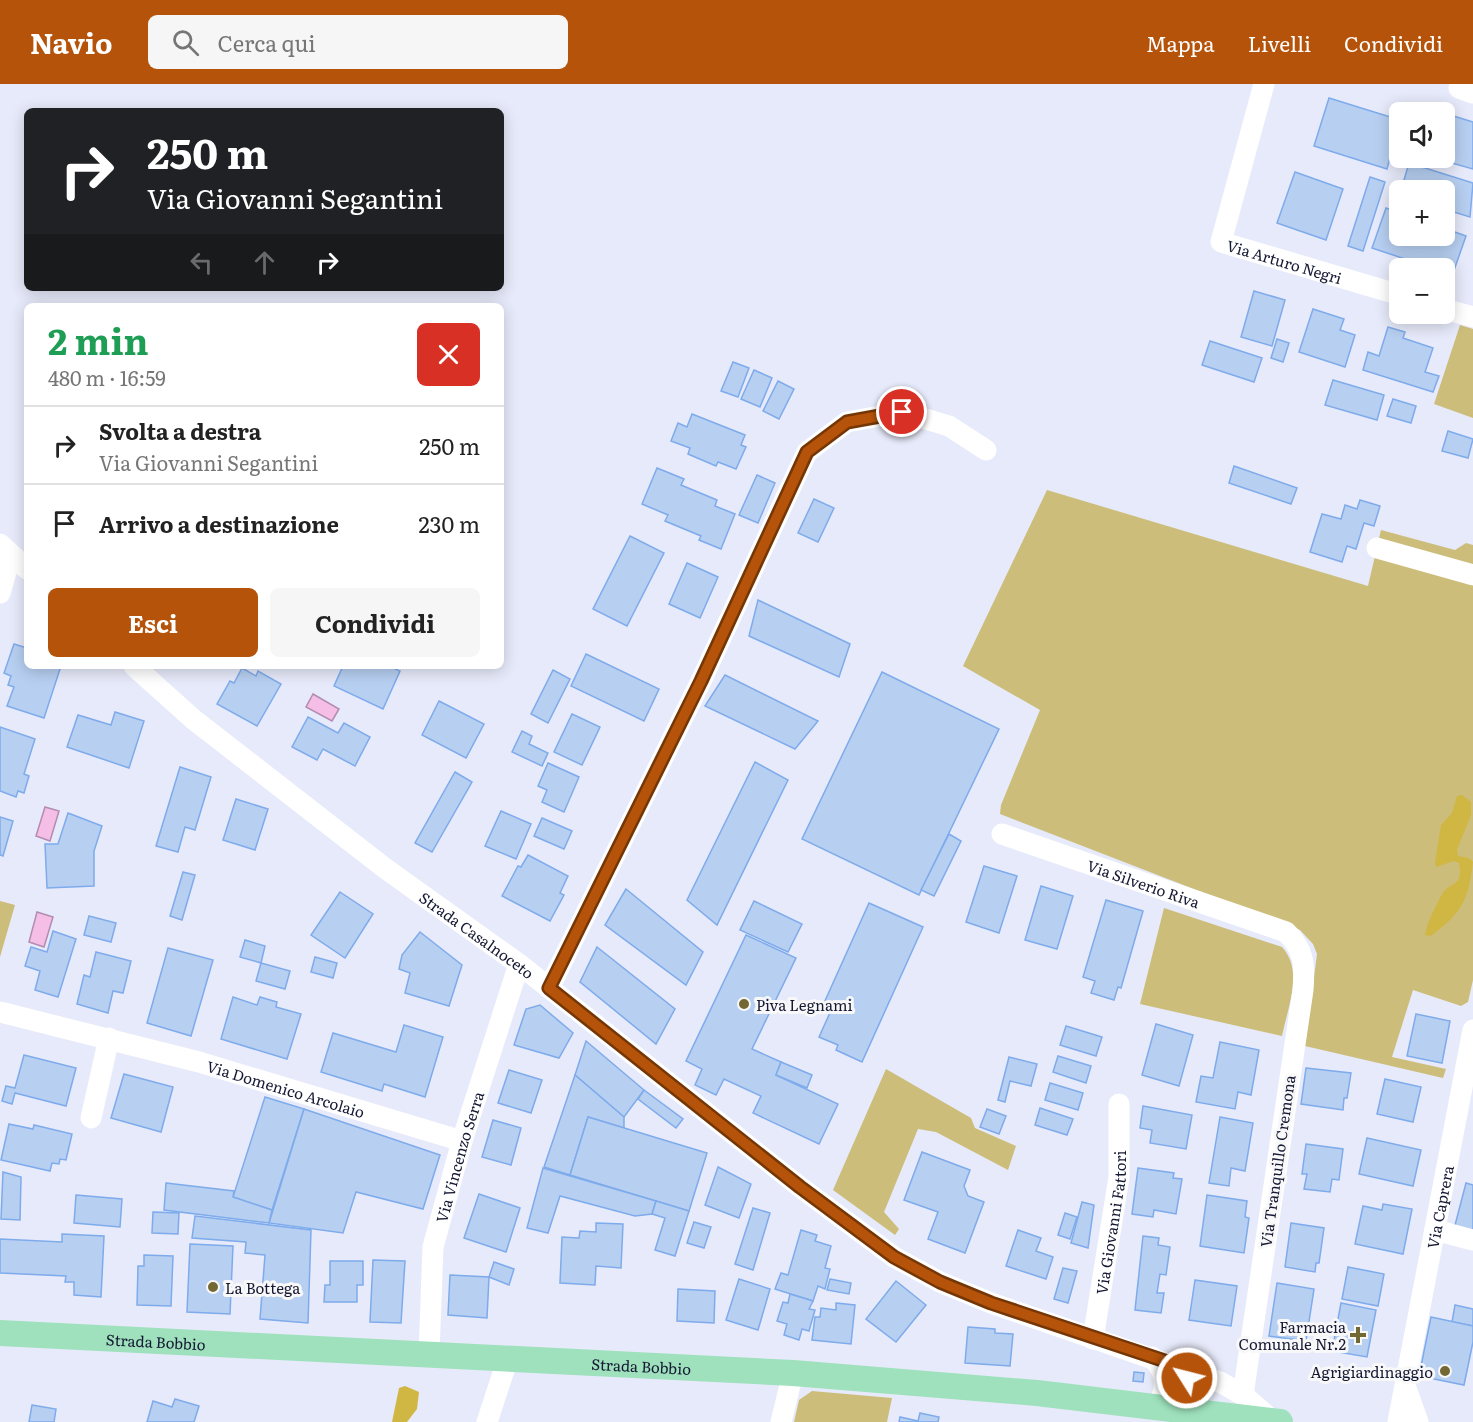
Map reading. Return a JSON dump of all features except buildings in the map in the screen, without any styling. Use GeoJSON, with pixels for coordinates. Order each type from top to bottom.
{"type":"FeatureCollection","features":[{"type":"Feature","properties":{"kind":"main road","name":"Strada Bobbio"},"geometry":{"type":"LineString","coordinates":[[0,1333],[793,1373],[921,1382],[1280,1422]]}},
{"type":"Feature","properties":{"kind":"street","name":"Via Arturo Negri"},"geometry":{"type":"LineString","coordinates":[[1264,84],[1221,242],[1389,292]]}},
{"type":"Feature","properties":{"kind":"street"},"geometry":{"type":"LineString","coordinates":[[1455,312],[1473,317]]}},
{"type":"Feature","properties":{"kind":"street"},"geometry":{"type":"LineString","coordinates":[[549,988],[701,681],[807,452],[847,422],[902,412],[949,426],[986,450]]}},
{"type":"Feature","properties":{"kind":"street"},"geometry":{"type":"LineString","coordinates":[[1377,548],[1473,575]]}},
{"type":"Feature","properties":{"kind":"street"},"geometry":{"type":"LineString","coordinates":[[5,550],[24,566]]}},
{"type":"Feature","properties":{"kind":"street"},"geometry":{"type":"LineString","coordinates":[[0,593],[5,550]]}},
{"type":"Feature","properties":{"kind":"street","name":"Strada Casalnoceto"},"geometry":{"type":"LineString","coordinates":[[137,669],[193,719],[386,869],[519,964],[800,1187],[894,1257],[950,1286],[1220,1382],[1243,1395],[1274,1422]]}},
{"type":"Feature","properties":{"kind":"street","name":"Via Silverio Riva"},"geometry":{"type":"LineString","coordinates":[[1002,834],[1286,932]]}},
{"type":"Feature","properties":{"kind":"street","name":"Via Tranquillo Cremona"},"geometry":{"type":"LineString","coordinates":[[1243,1395],[1305,966],[1301,952],[1286,932]]}},
{"type":"Feature","properties":{"kind":"street","name":"Via Vincenzo Serra"},"geometry":{"type":"LineString","coordinates":[[429,1354],[433,1247],[462,1141],[519,964]]}},
{"type":"Feature","properties":{"kind":"street","name":"Via Domenico Arcolaio"},"geometry":{"type":"LineString","coordinates":[[0,1012],[200,1062],[462,1141]]}},
{"type":"Feature","properties":{"kind":"street","name":"Via Caprera"},"geometry":{"type":"LineString","coordinates":[[1398,1422],[1473,1030]]}},
{"type":"Feature","properties":{"kind":"street"},"geometry":{"type":"LineString","coordinates":[[91,1118],[109,1038]]}},
{"type":"Feature","properties":{"kind":"street","name":"Via Giovanni Fattori"},"geometry":{"type":"LineString","coordinates":[[1094,1339],[1119,1177],[1119,1104]]}},
{"type":"Feature","properties":{"kind":"street"},"geometry":{"type":"LineString","coordinates":[[1435,1230],[1473,1240]]}},
{"type":"Feature","properties":{"kind":"street"},"geometry":{"type":"LineString","coordinates":[[1152,1357],[1162,1368],[1165,1390],[1158,1407]]}},
{"type":"Feature","properties":{"kind":"street"},"geometry":{"type":"LineString","coordinates":[[487,1422],[508,1358]]}},
{"type":"Feature","properties":{"kind":"street"},"geometry":{"type":"LineString","coordinates":[[1180,1366],[1194,1389],[1191,1411]]}},
{"type":"Feature","properties":{"kind":"street"},"geometry":{"type":"LineString","coordinates":[[781,1422],[793,1373]]}},
{"type":"Feature","properties":{"kind":"street"},"geometry":{"type":"LineString","coordinates":[[1405,1385],[1418,1422]]}},
{"type":"Feature","properties":{"kind":"shaded area"},"geometry":{"type":"Polygon","coordinates":[[[1460,325],[1473,329],[1473,418],[1434,404],[1460,325]]]}},
{"type":"Feature","properties":{"kind":"shaded area"},"geometry":{"type":"Polygon","coordinates":[[[1047,490],[1368,586],[1381,530],[1455,550],[1466,543],[1473,545],[1473,980],[1468,1002],[1461,1006],[1413,990],[1392,1057],[1446,1069],[1443,1078],[1305,1046],[1317,954],[1313,944],[1300,930],[1000,814],[1001,805],[1040,710],[963,666],[1047,490]]]}},
{"type":"Feature","properties":{"kind":"shaded area"},"geometry":{"type":"Polygon","coordinates":[[[313,694],[339,709],[332,721],[306,707],[313,694]]]}},
{"type":"Feature","properties":{"kind":"shaded area"},"geometry":{"type":"Polygon","coordinates":[[[1462,795],[1471,802],[1471,815],[1457,850],[1458,856],[1469,858],[1473,862],[1469,886],[1457,912],[1431,936],[1425,935],[1429,920],[1444,891],[1458,881],[1459,863],[1454,861],[1436,867],[1435,862],[1441,825],[1452,813],[1457,796],[1462,795]]]}},
{"type":"Feature","properties":{"kind":"shaded area"},"geometry":{"type":"Polygon","coordinates":[[[45,807],[59,811],[50,841],[36,836],[45,807]]]}},
{"type":"Feature","properties":{"kind":"shaded area"},"geometry":{"type":"Polygon","coordinates":[[[0,901],[15,905],[0,957],[0,901]]]}},
{"type":"Feature","properties":{"kind":"shaded area"},"geometry":{"type":"Polygon","coordinates":[[[1164,908],[1282,947],[1289,956],[1293,978],[1282,1036],[1140,1004],[1164,908]]]}},
{"type":"Feature","properties":{"kind":"shaded area"},"geometry":{"type":"Polygon","coordinates":[[[37,912],[53,917],[44,947],[29,942],[37,912]]]}},
{"type":"Feature","properties":{"kind":"shaded area"},"geometry":{"type":"Polygon","coordinates":[[[886,1069],[971,1118],[975,1128],[1016,1146],[1008,1170],[936,1132],[918,1129],[884,1212],[899,1229],[895,1235],[833,1190],[886,1069]]]}},
{"type":"Feature","properties":{"kind":"shaded area"},"geometry":{"type":"Polygon","coordinates":[[[405,1386],[419,1392],[417,1409],[407,1422],[392,1422],[399,1388],[405,1386]]]}},
{"type":"Feature","properties":{"kind":"shaded area"},"geometry":{"type":"Polygon","coordinates":[[[812,1391],[892,1398],[887,1422],[794,1422],[799,1400],[812,1391]]]}},
{"type":"Feature","properties":{"kind":"place","name":"Piva Legnami"},"geometry":{"type":"Point","coordinates":[744,1004]}},
{"type":"Feature","properties":{"kind":"place","name":"La Bottega"},"geometry":{"type":"Point","coordinates":[213,1287]}},
{"type":"Feature","properties":{"kind":"place","name":"Farmacia Comunale Nr.2"},"geometry":{"type":"Point","coordinates":[1358,1335]}},
{"type":"Feature","properties":{"kind":"place","name":"Agrigiardinaggio"},"geometry":{"type":"Point","coordinates":[1445,1371]}},
{"type":"Feature","properties":{"kind":"route"},"geometry":{"type":"LineString","coordinates":[[902,412],[847,422],[807,452],[729,623],[618,853],[549,988],[800,1187],[894,1257],[940,1282],[991,1303],[1180,1366],[1187,1378]]}}]}
